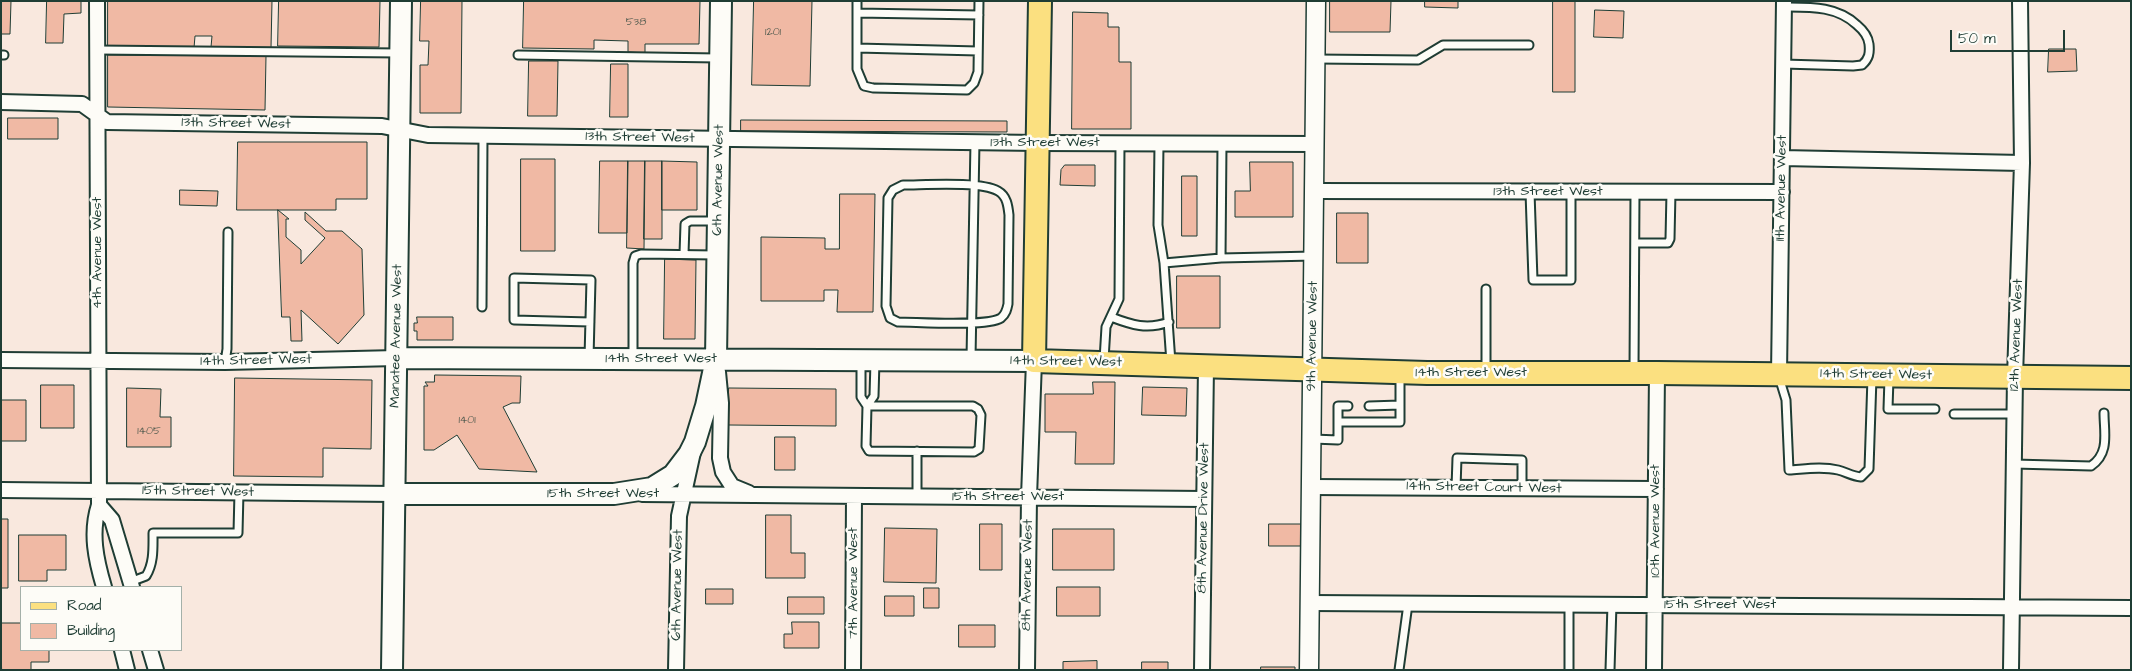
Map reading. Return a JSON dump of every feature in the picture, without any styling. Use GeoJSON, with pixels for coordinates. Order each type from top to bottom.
{"type":"FeatureCollection","features":[{"type":"Feature","properties":{"kind":"main road","name":"Manatee Avenue West"},"geometry":{"type":"LineString","coordinates":[[392,670],[401,1]]}},
{"type":"Feature","properties":{"kind":"main road","name":"6th Avenue West"},"geometry":{"type":"LineString","coordinates":[[614,494],[647,490],[663,483],[681,466],[695,442],[706,406],[716,359],[721,1]]}},
{"type":"Feature","properties":{"kind":"main road"},"geometry":{"type":"LineString","coordinates":[[1034,361],[1040,1]]}},
{"type":"Feature","properties":{"kind":"main road","name":"14th Street West"},"geometry":{"type":"LineString","coordinates":[[397,358],[1034,361],[1400,372],[2131,378]]}},
{"type":"Feature","properties":{"kind":"main road","name":"15th Street West"},"geometry":{"type":"LineString","coordinates":[[395,494],[614,494]]}},
{"type":"Feature","properties":{"kind":"street","name":"4th Avenue West"},"geometry":{"type":"LineString","coordinates":[[97,1],[99,116],[97,361],[99,498],[94,520],[94,532],[98,564],[104,586]]}},
{"type":"Feature","properties":{"kind":"street","name":"9th Avenue West"},"geometry":{"type":"LineString","coordinates":[[1310,670],[1316,1]]}},
{"type":"Feature","properties":{"kind":"street","name":"12th Avenue West"},"geometry":{"type":"LineString","coordinates":[[2011,670],[2014,414],[2022,162],[2020,1]]}},
{"type":"Feature","properties":{"kind":"street","name":"11th Avenue West"},"geometry":{"type":"LineString","coordinates":[[1778,374],[1784,4]]}},
{"type":"Feature","properties":{"kind":"street","name":"13th Street West"},"geometry":{"type":"LineString","coordinates":[[1,102],[82,104],[107,122],[382,126],[428,135],[1120,144],[1315,144]]}},
{"type":"Feature","properties":{"kind":"street"},"geometry":{"type":"LineString","coordinates":[[1782,158],[2022,162]]}},
{"type":"Feature","properties":{"kind":"street","name":"13th Street West"},"geometry":{"type":"LineString","coordinates":[[1315,191],[1782,192]]}},
{"type":"Feature","properties":{"kind":"street","name":"14th Street West"},"geometry":{"type":"LineString","coordinates":[[1,360],[224,362],[397,358]]}},
{"type":"Feature","properties":{"kind":"street","name":"6th Avenue West"},"geometry":{"type":"LineString","coordinates":[[716,359],[721,403],[720,458],[723,472],[732,486],[760,496]]}},
{"type":"Feature","properties":{"kind":"street","name":"8th Avenue West"},"geometry":{"type":"LineString","coordinates":[[1027,670],[1029,497],[1034,361]]}},
{"type":"Feature","properties":{"kind":"street","name":"8th Avenue Drive West"},"geometry":{"type":"LineString","coordinates":[[1202,670],[1206,366]]}},
{"type":"Feature","properties":{"kind":"street","name":"10th Avenue West"},"geometry":{"type":"LineString","coordinates":[[1654,670],[1657,373]]}},
{"type":"Feature","properties":{"kind":"street","name":"6th Avenue West"},"geometry":{"type":"LineString","coordinates":[[676,670],[679,516],[695,442]]}},
{"type":"Feature","properties":{"kind":"street","name":"14th Street Court West"},"geometry":{"type":"LineString","coordinates":[[1312,486],[1656,490]]}},
{"type":"Feature","properties":{"kind":"street","name":"15th Street West"},"geometry":{"type":"LineString","coordinates":[[1,490],[99,498],[239,492],[395,494]]}},
{"type":"Feature","properties":{"kind":"street","name":"15th Street West"},"geometry":{"type":"LineString","coordinates":[[614,494],[1204,498]]}},
{"type":"Feature","properties":{"kind":"street","name":"7th Avenue West"},"geometry":{"type":"LineString","coordinates":[[853,670],[854,496]]}},
{"type":"Feature","properties":{"kind":"street"},"geometry":{"type":"LineString","coordinates":[[99,498],[112,520],[131,585]]}},
{"type":"Feature","properties":{"kind":"street","name":"15th Street West"},"geometry":{"type":"LineString","coordinates":[[1310,603],[2131,608]]}},
{"type":"Feature","properties":{"kind":"street"},"geometry":{"type":"LineString","coordinates":[[122,651],[127,670]]}},
{"type":"Feature","properties":{"kind":"street"},"geometry":{"type":"LineString","coordinates":[[150,651],[156,670]]}},
{"type":"Feature","properties":{"kind":"lane"},"geometry":{"type":"LineString","coordinates":[[857,1],[857,69],[864,86],[873,88],[953,90],[967,90],[974,83],[978,72],[979,1]]}},
{"type":"Feature","properties":{"kind":"lane"},"geometry":{"type":"LineString","coordinates":[[1783,64],[1862,65],[1869,54],[1869,42],[1863,30],[1850,18],[1833,10],[1819,7],[1784,4]]}},
{"type":"Feature","properties":{"kind":"lane"},"geometry":{"type":"LineString","coordinates":[[857,13],[979,15]]}},
{"type":"Feature","properties":{"kind":"lane"},"geometry":{"type":"LineString","coordinates":[[1316,59],[1418,60],[1443,45],[1529,45]]}},
{"type":"Feature","properties":{"kind":"lane"},"geometry":{"type":"LineString","coordinates":[[857,48],[978,50]]}},
{"type":"Feature","properties":{"kind":"lane"},"geometry":{"type":"LineString","coordinates":[[98,50],[400,53]]}},
{"type":"Feature","properties":{"kind":"lane"},"geometry":{"type":"LineString","coordinates":[[518,55],[721,58]]}},
{"type":"Feature","properties":{"kind":"lane"},"geometry":{"type":"LineString","coordinates":[[482,307],[483,136]]}},
{"type":"Feature","properties":{"kind":"lane"},"geometry":{"type":"LineString","coordinates":[[971,361],[975,142]]}},
{"type":"Feature","properties":{"kind":"lane"},"geometry":{"type":"LineString","coordinates":[[1103,363],[1106,327],[1119,298],[1120,144]]}},
{"type":"Feature","properties":{"kind":"lane"},"geometry":{"type":"LineString","coordinates":[[1159,144],[1158,224],[1164,263],[1171,365]]}},
{"type":"Feature","properties":{"kind":"lane"},"geometry":{"type":"LineString","coordinates":[[1221,258],[1222,144]]}},
{"type":"Feature","properties":{"kind":"lane"},"geometry":{"type":"LineString","coordinates":[[903,185],[974,186],[997,190],[1007,202],[1009,215],[1008,304],[1006,311],[1002,317],[993,321],[972,322],[898,322],[890,318],[886,306],[888,198],[893,190],[903,185]]}},
{"type":"Feature","properties":{"kind":"lane"},"geometry":{"type":"LineString","coordinates":[[1530,192],[1533,280],[1571,280],[1571,192]]}},
{"type":"Feature","properties":{"kind":"lane"},"geometry":{"type":"LineString","coordinates":[[1634,373],[1636,192]]}},
{"type":"Feature","properties":{"kind":"lane"},"geometry":{"type":"LineString","coordinates":[[1635,243],[1668,243],[1670,239],[1671,192]]}},
{"type":"Feature","properties":{"kind":"lane"},"geometry":{"type":"LineString","coordinates":[[684,254],[685,224],[690,221],[718,221]]}},
{"type":"Feature","properties":{"kind":"lane"},"geometry":{"type":"LineString","coordinates":[[224,362],[227,349],[228,232]]}},
{"type":"Feature","properties":{"kind":"lane"},"geometry":{"type":"LineString","coordinates":[[633,358],[632,263],[634,256],[641,254],[718,255]]}},
{"type":"Feature","properties":{"kind":"lane"},"geometry":{"type":"LineString","coordinates":[[1164,263],[1221,258],[1314,256]]}},
{"type":"Feature","properties":{"kind":"lane"},"geometry":{"type":"LineString","coordinates":[[589,358],[590,322],[591,280],[514,278],[514,320],[590,322]]}},
{"type":"Feature","properties":{"kind":"lane"},"geometry":{"type":"LineString","coordinates":[[1486,289],[1486,372]]}},
{"type":"Feature","properties":{"kind":"lane"},"geometry":{"type":"LineString","coordinates":[[1111,317],[1133,326],[1146,327],[1169,322]]}},
{"type":"Feature","properties":{"kind":"lane"},"geometry":{"type":"LineString","coordinates":[[867,406],[861,397],[868,360]]}},
{"type":"Feature","properties":{"kind":"lane"},"geometry":{"type":"LineString","coordinates":[[867,406],[973,406],[978,409],[981,415],[979,449],[974,452],[869,451],[866,446],[867,406],[874,396],[868,360]]}},
{"type":"Feature","properties":{"kind":"lane"},"geometry":{"type":"LineString","coordinates":[[1338,422],[1400,422],[1400,372]]}},
{"type":"Feature","properties":{"kind":"lane"},"geometry":{"type":"LineString","coordinates":[[1778,374],[1786,400],[1789,470],[1822,468],[1838,470],[1861,477],[1869,469],[1881,375]]}},
{"type":"Feature","properties":{"kind":"lane"},"geometry":{"type":"LineString","coordinates":[[1881,375],[1888,409],[1935,409]]}},
{"type":"Feature","properties":{"kind":"lane"},"geometry":{"type":"LineString","coordinates":[[1369,406],[1400,405]]}},
{"type":"Feature","properties":{"kind":"lane"},"geometry":{"type":"LineString","coordinates":[[1313,439],[1338,440],[1338,406],[1348,406]]}},
{"type":"Feature","properties":{"kind":"lane"},"geometry":{"type":"LineString","coordinates":[[2014,464],[2091,466],[2104,453],[2104,412]]}},
{"type":"Feature","properties":{"kind":"lane"},"geometry":{"type":"LineString","coordinates":[[1954,414],[2014,414]]}},
{"type":"Feature","properties":{"kind":"lane"},"geometry":{"type":"LineString","coordinates":[[918,452],[918,496]]}},
{"type":"Feature","properties":{"kind":"lane"},"geometry":{"type":"LineString","coordinates":[[1456,488],[1457,458],[1522,460],[1522,488]]}},
{"type":"Feature","properties":{"kind":"lane"},"geometry":{"type":"LineString","coordinates":[[131,585],[146,576],[150,570],[153,533],[238,533],[239,492]]}},
{"type":"Feature","properties":{"kind":"lane"},"geometry":{"type":"LineString","coordinates":[[1399,670],[1408,604]]}},
{"type":"Feature","properties":{"kind":"lane"},"geometry":{"type":"LineString","coordinates":[[1569,604],[1569,670]]}},
{"type":"Feature","properties":{"kind":"lane"},"geometry":{"type":"LineString","coordinates":[[1610,670],[1612,604]]}},
{"type":"Feature","properties":{"kind":"building"},"geometry":{"type":"Polygon","coordinates":[[[1,1],[11,1],[10,34],[1,34],[1,1]]]}},
{"type":"Feature","properties":{"kind":"building"},"geometry":{"type":"Polygon","coordinates":[[[47,1],[81,1],[81,13],[64,14],[63,43],[46,43],[47,1]]]}},
{"type":"Feature","properties":{"kind":"building"},"geometry":{"type":"Polygon","coordinates":[[[108,1],[272,1],[271,48],[211,47],[212,36],[195,36],[194,48],[108,46],[108,1]]]}},
{"type":"Feature","properties":{"kind":"building"},"geometry":{"type":"Polygon","coordinates":[[[279,1],[380,1],[379,47],[278,46],[279,1]]]}},
{"type":"Feature","properties":{"kind":"building"},"geometry":{"type":"Polygon","coordinates":[[[421,1],[462,1],[461,113],[420,113],[420,65],[428,65],[429,41],[420,41],[421,1]]]}},
{"type":"Feature","properties":{"kind":"building"},"geometry":{"type":"Polygon","coordinates":[[[524,1],[700,1],[699,44],[645,44],[645,53],[628,52],[628,41],[594,40],[594,49],[523,48],[524,1]]]}},
{"type":"Feature","properties":{"kind":"building"},"geometry":{"type":"Polygon","coordinates":[[[754,1],[812,1],[810,86],[752,85],[754,1]]]}},
{"type":"Feature","properties":{"kind":"building"},"geometry":{"type":"Polygon","coordinates":[[[1330,1],[1391,1],[1390,32],[1330,32],[1330,1]]]}},
{"type":"Feature","properties":{"kind":"building"},"geometry":{"type":"Polygon","coordinates":[[[1425,1],[1458,1],[1458,8],[1425,7],[1425,1]]]}},
{"type":"Feature","properties":{"kind":"building"},"geometry":{"type":"Polygon","coordinates":[[[1553,1],[1575,1],[1575,92],[1553,92],[1553,1]]]}},
{"type":"Feature","properties":{"kind":"building"},"geometry":{"type":"Polygon","coordinates":[[[1595,10],[1624,11],[1623,38],[1594,37],[1595,10]]]}},
{"type":"Feature","properties":{"kind":"building"},"geometry":{"type":"Polygon","coordinates":[[[1073,12],[1108,13],[1108,27],[1119,27],[1119,62],[1131,62],[1131,129],[1072,129],[1073,12]]]}},
{"type":"Feature","properties":{"kind":"building"},"geometry":{"type":"Polygon","coordinates":[[[2049,49],[2076,49],[2077,71],[2048,72],[2049,49]]]}},
{"type":"Feature","properties":{"kind":"building"},"geometry":{"type":"Polygon","coordinates":[[[108,55],[266,56],[265,110],[108,107],[108,55]]]}},
{"type":"Feature","properties":{"kind":"building"},"geometry":{"type":"Polygon","coordinates":[[[529,61],[558,61],[557,116],[528,116],[529,61]]]}},
{"type":"Feature","properties":{"kind":"building"},"geometry":{"type":"Polygon","coordinates":[[[611,64],[628,64],[628,117],[610,117],[611,64]]]}},
{"type":"Feature","properties":{"kind":"building"},"geometry":{"type":"Polygon","coordinates":[[[8,118],[58,118],[58,139],[8,139],[8,118]]]}},
{"type":"Feature","properties":{"kind":"building"},"geometry":{"type":"Polygon","coordinates":[[[741,120],[1007,121],[1007,132],[741,131],[741,120]]]}},
{"type":"Feature","properties":{"kind":"building"},"geometry":{"type":"Polygon","coordinates":[[[238,142],[367,142],[367,199],[336,199],[336,210],[237,210],[238,142]]]}},
{"type":"Feature","properties":{"kind":"building"},"geometry":{"type":"Polygon","coordinates":[[[521,159],[555,159],[555,251],[521,251],[521,159]]]}},
{"type":"Feature","properties":{"kind":"building"},"geometry":{"type":"Polygon","coordinates":[[[600,161],[628,161],[627,233],[599,233],[600,161]]]}},
{"type":"Feature","properties":{"kind":"building"},"geometry":{"type":"Polygon","coordinates":[[[628,161],[645,161],[644,249],[627,248],[628,161]]]}},
{"type":"Feature","properties":{"kind":"building"},"geometry":{"type":"Polygon","coordinates":[[[645,161],[662,161],[662,239],[644,239],[645,161]]]}},
{"type":"Feature","properties":{"kind":"building"},"geometry":{"type":"Polygon","coordinates":[[[662,161],[697,162],[697,210],[662,210],[662,161]]]}},
{"type":"Feature","properties":{"kind":"building"},"geometry":{"type":"Polygon","coordinates":[[[1250,162],[1293,162],[1293,217],[1235,217],[1235,191],[1250,191],[1250,162]]]}},
{"type":"Feature","properties":{"kind":"building"},"geometry":{"type":"Polygon","coordinates":[[[1065,165],[1095,165],[1095,186],[1060,185],[1061,170],[1065,165]]]}},
{"type":"Feature","properties":{"kind":"building"},"geometry":{"type":"Polygon","coordinates":[[[1182,176],[1197,176],[1197,236],[1182,236],[1182,176]]]}},
{"type":"Feature","properties":{"kind":"building"},"geometry":{"type":"Polygon","coordinates":[[[180,190],[218,191],[217,206],[180,205],[180,190]]]}},
{"type":"Feature","properties":{"kind":"building"},"geometry":{"type":"Polygon","coordinates":[[[840,194],[875,194],[873,312],[837,312],[838,290],[824,290],[824,301],[761,301],[761,237],[825,238],[825,249],[839,249],[840,194]]]}},
{"type":"Feature","properties":{"kind":"building"},"geometry":{"type":"Polygon","coordinates":[[[278,210],[289,219],[286,219],[286,237],[301,250],[301,264],[325,238],[305,220],[305,212],[326,231],[342,231],[362,249],[364,315],[338,344],[301,310],[302,341],[291,341],[290,317],[282,317],[278,210]]]}},
{"type":"Feature","properties":{"kind":"building"},"geometry":{"type":"Polygon","coordinates":[[[1337,213],[1368,213],[1368,263],[1337,263],[1337,213]]]}},
{"type":"Feature","properties":{"kind":"building"},"geometry":{"type":"Polygon","coordinates":[[[665,259],[696,260],[695,339],[664,339],[665,259]]]}},
{"type":"Feature","properties":{"kind":"building"},"geometry":{"type":"Polygon","coordinates":[[[1177,276],[1220,276],[1220,328],[1177,328],[1177,276]]]}},
{"type":"Feature","properties":{"kind":"building"},"geometry":{"type":"Polygon","coordinates":[[[417,317],[453,317],[453,340],[417,340],[417,331],[414,331],[414,323],[417,323],[417,317]]]}},
{"type":"Feature","properties":{"kind":"building"},"geometry":{"type":"Polygon","coordinates":[[[435,375],[521,376],[520,403],[512,403],[503,407],[537,472],[479,469],[457,435],[434,450],[424,450],[424,386],[428,386],[425,382],[434,382],[435,375]]]}},
{"type":"Feature","properties":{"kind":"building"},"geometry":{"type":"Polygon","coordinates":[[[235,378],[372,380],[371,449],[323,448],[323,477],[234,476],[235,378]]]}},
{"type":"Feature","properties":{"kind":"building"},"geometry":{"type":"Polygon","coordinates":[[[1093,382],[1115,382],[1114,464],[1075,464],[1076,432],[1045,432],[1045,394],[1093,394],[1093,382]]]}},
{"type":"Feature","properties":{"kind":"building"},"geometry":{"type":"Polygon","coordinates":[[[41,385],[74,385],[74,428],[41,428],[41,385]]]}},
{"type":"Feature","properties":{"kind":"building"},"geometry":{"type":"Polygon","coordinates":[[[1143,387],[1187,388],[1186,416],[1142,415],[1143,387]]]}},
{"type":"Feature","properties":{"kind":"building"},"geometry":{"type":"Polygon","coordinates":[[[127,388],[161,389],[160,417],[171,417],[171,447],[127,447],[127,388]]]}},
{"type":"Feature","properties":{"kind":"building"},"geometry":{"type":"Polygon","coordinates":[[[729,388],[836,389],[836,426],[728,425],[729,388]]]}},
{"type":"Feature","properties":{"kind":"building"},"geometry":{"type":"Polygon","coordinates":[[[1,400],[26,400],[26,441],[1,441],[1,400]]]}},
{"type":"Feature","properties":{"kind":"building"},"geometry":{"type":"Polygon","coordinates":[[[775,437],[795,437],[795,470],[775,470],[775,437]]]}},
{"type":"Feature","properties":{"kind":"building"},"geometry":{"type":"Polygon","coordinates":[[[766,515],[791,515],[791,553],[805,553],[805,578],[766,578],[766,515]]]}},
{"type":"Feature","properties":{"kind":"building"},"geometry":{"type":"Polygon","coordinates":[[[1,519],[8,519],[8,588],[1,588],[1,519]]]}},
{"type":"Feature","properties":{"kind":"building"},"geometry":{"type":"Polygon","coordinates":[[[980,524],[1002,524],[1002,570],[980,570],[980,524]]]}},
{"type":"Feature","properties":{"kind":"building"},"geometry":{"type":"Polygon","coordinates":[[[1269,524],[1301,524],[1301,546],[1269,546],[1269,524]]]}},
{"type":"Feature","properties":{"kind":"building"},"geometry":{"type":"Polygon","coordinates":[[[885,528],[937,529],[936,583],[884,582],[885,528]]]}},
{"type":"Feature","properties":{"kind":"building"},"geometry":{"type":"Polygon","coordinates":[[[1053,529],[1114,529],[1114,570],[1053,570],[1053,529]]]}},
{"type":"Feature","properties":{"kind":"building"},"geometry":{"type":"Polygon","coordinates":[[[19,535],[66,535],[66,570],[47,570],[47,581],[19,581],[19,535]]]}},
{"type":"Feature","properties":{"kind":"building"},"geometry":{"type":"Polygon","coordinates":[[[1057,587],[1100,587],[1100,616],[1057,616],[1057,587]]]}},
{"type":"Feature","properties":{"kind":"building"},"geometry":{"type":"Polygon","coordinates":[[[924,588],[939,588],[939,608],[924,608],[924,588]]]}},
{"type":"Feature","properties":{"kind":"building"},"geometry":{"type":"Polygon","coordinates":[[[706,589],[733,589],[733,604],[706,604],[706,589]]]}},
{"type":"Feature","properties":{"kind":"building"},"geometry":{"type":"Polygon","coordinates":[[[885,596],[914,596],[914,616],[885,616],[885,596]]]}},
{"type":"Feature","properties":{"kind":"building"},"geometry":{"type":"Polygon","coordinates":[[[788,597],[824,597],[824,614],[788,614],[788,597]]]}},
{"type":"Feature","properties":{"kind":"building"},"geometry":{"type":"Polygon","coordinates":[[[792,622],[819,622],[819,648],[784,648],[784,634],[792,634],[792,622]]]}},
{"type":"Feature","properties":{"kind":"building"},"geometry":{"type":"Polygon","coordinates":[[[1,623],[20,623],[20,651],[49,651],[49,662],[31,662],[31,670],[2,670],[1,623]]]}},
{"type":"Feature","properties":{"kind":"building"},"geometry":{"type":"Polygon","coordinates":[[[959,625],[995,625],[995,647],[959,647],[959,625]]]}},
{"type":"Feature","properties":{"kind":"building"},"geometry":{"type":"Polygon","coordinates":[[[1097,661],[1097,670],[1063,670],[1063,662],[1097,661]]]}},
{"type":"Feature","properties":{"kind":"building"},"geometry":{"type":"Polygon","coordinates":[[[1142,662],[1168,662],[1168,670],[1142,670],[1142,662]]]}},
{"type":"Feature","properties":{"kind":"building"},"geometry":{"type":"Polygon","coordinates":[[[1261,667],[1295,667],[1295,670],[1261,670],[1261,667]]]}}]}
